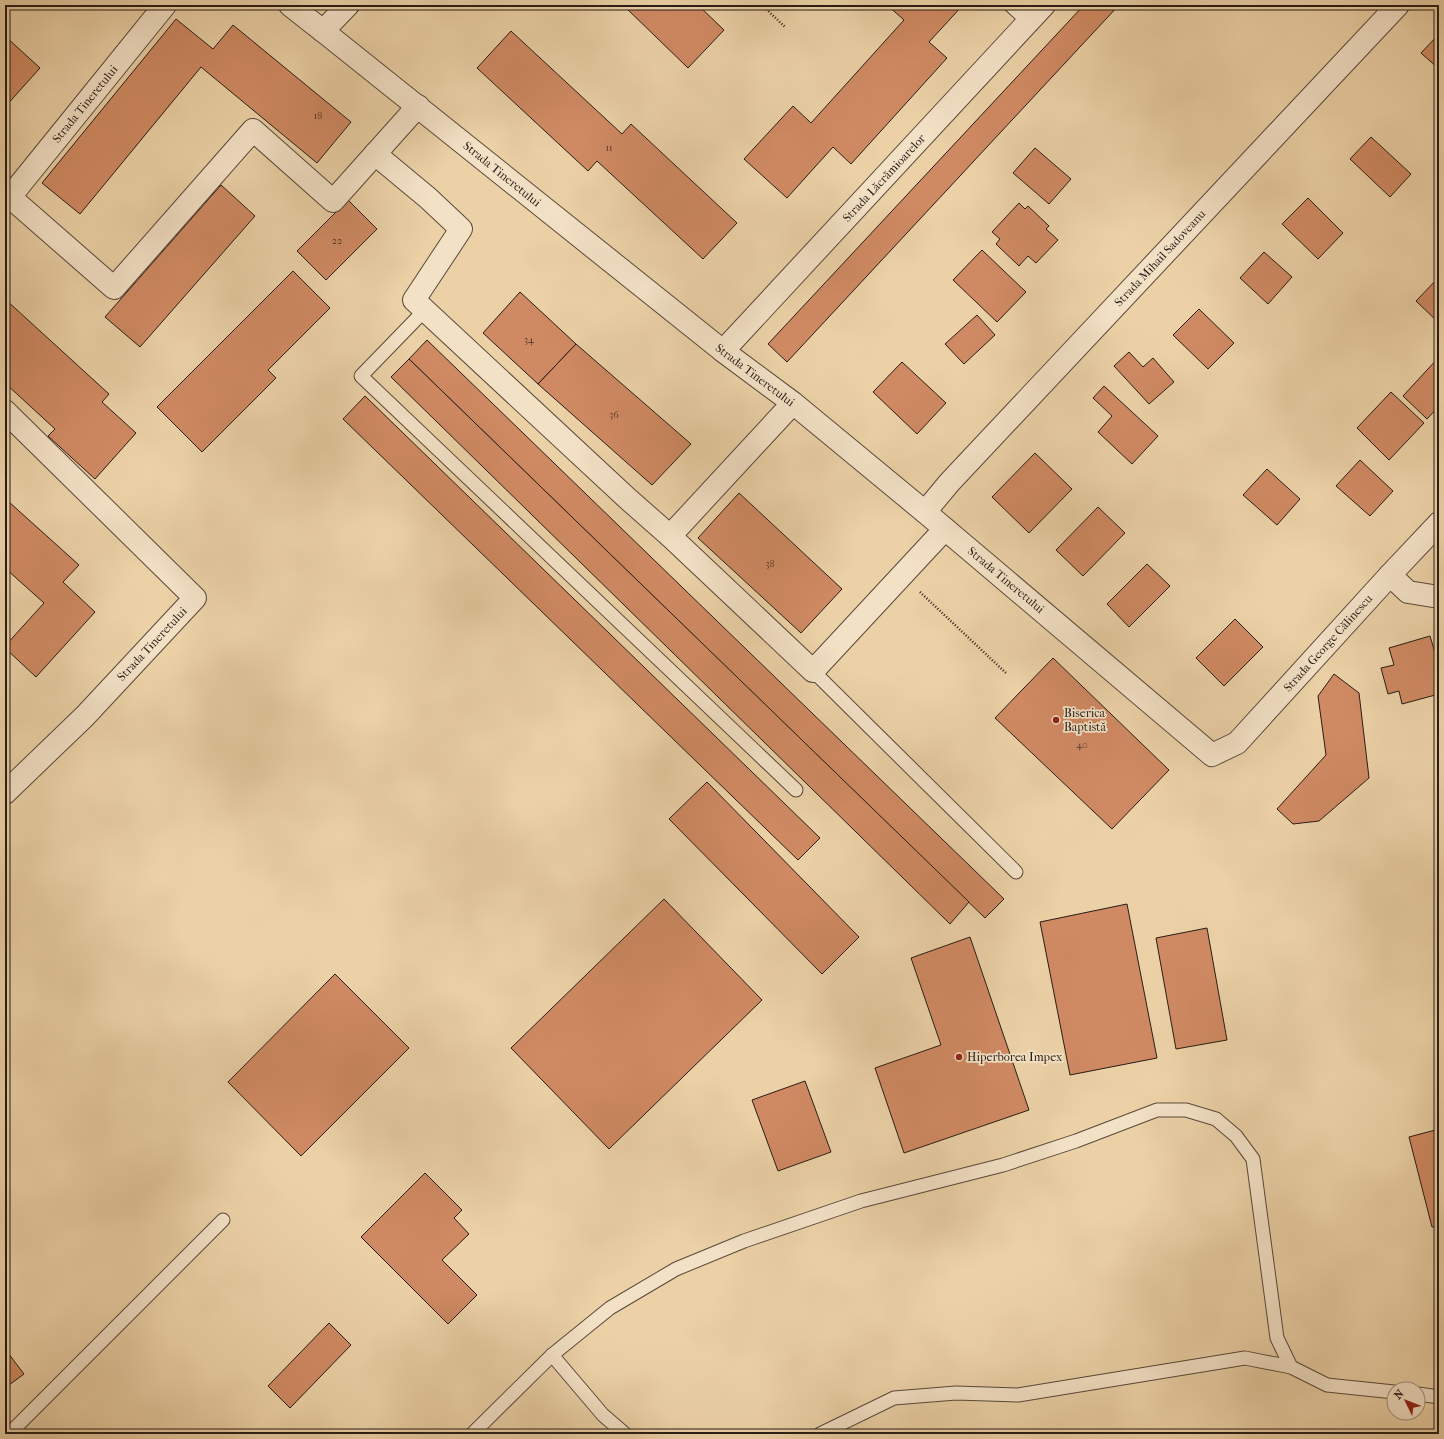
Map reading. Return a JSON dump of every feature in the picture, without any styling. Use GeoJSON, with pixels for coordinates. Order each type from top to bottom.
{"type":"FeatureCollection","features":[{"type":"Feature","properties":{"kind":"street","name":"Strada Tineretului"},"geometry":{"type":"LineString","coordinates":[[8,200],[165,5]]}},
{"type":"Feature","properties":{"kind":"street","name":"Strada Tineretului"},"geometry":{"type":"LineString","coordinates":[[290,5],[723,351],[793,403],[925,512],[1212,755]]}},
{"type":"Feature","properties":{"kind":"street"},"geometry":{"type":"LineString","coordinates":[[323,31],[348,5]]}},
{"type":"Feature","properties":{"kind":"street","name":"Strada Lăcrămioarelor"},"geometry":{"type":"LineString","coordinates":[[723,351],[1044,5]]}},
{"type":"Feature","properties":{"kind":"street","name":"Strada Mihail Sadoveanu"},"geometry":{"type":"LineString","coordinates":[[925,512],[949,483],[1398,5]]}},
{"type":"Feature","properties":{"kind":"street"},"geometry":{"type":"LineString","coordinates":[[8,200],[114,288],[253,130],[333,201],[418,106]]}},
{"type":"Feature","properties":{"kind":"street"},"geometry":{"type":"LineString","coordinates":[[375,154],[428,198],[461,229],[414,300],[628,499],[670,536],[813,671],[945,529]]}},
{"type":"Feature","properties":{"kind":"street"},"geometry":{"type":"LineString","coordinates":[[670,536],[793,403]]}},
{"type":"Feature","properties":{"kind":"street","name":"Strada Tineretului"},"geometry":{"type":"LineString","coordinates":[[5,411],[195,598],[85,716],[5,793]]}},
{"type":"Feature","properties":{"kind":"street","name":"Strada George Călinescu"},"geometry":{"type":"LineString","coordinates":[[1212,755],[1237,743],[1390,575],[1439,524]]}},
{"type":"Feature","properties":{"kind":"street"},"geometry":{"type":"LineString","coordinates":[[1390,575],[1408,592],[1439,597]]}},
{"type":"Feature","properties":{"kind":"lane"},"geometry":{"type":"LineString","coordinates":[[1010,5],[1029,22]]}},
{"type":"Feature","properties":{"kind":"lane"},"geometry":{"type":"LineString","coordinates":[[424,310],[361,376],[796,790]]}},
{"type":"Feature","properties":{"kind":"lane"},"geometry":{"type":"LineString","coordinates":[[813,671],[1016,872]]}},
{"type":"Feature","properties":{"kind":"lane"},"geometry":{"type":"LineString","coordinates":[[472,1434],[552,1355],[610,1308],[676,1269],[744,1242],[861,1201],[1003,1165],[1076,1141],[1157,1110],[1186,1110],[1216,1119],[1236,1136],[1253,1159],[1277,1338],[1291,1367]]}},
{"type":"Feature","properties":{"kind":"lane"},"geometry":{"type":"LineString","coordinates":[[9,1434],[223,1220]]}},
{"type":"Feature","properties":{"kind":"lane"},"geometry":{"type":"LineString","coordinates":[[552,1355],[603,1415],[625,1434]]}},
{"type":"Feature","properties":{"kind":"lane"},"geometry":{"type":"LineString","coordinates":[[820,1434],[894,1398],[956,1393],[1018,1395],[1245,1358],[1291,1367],[1327,1385],[1386,1391]]}},
{"type":"Feature","properties":{"kind":"lane"},"geometry":{"type":"LineString","coordinates":[[1426,1395],[1439,1396]]}},
{"type":"Feature","properties":{"kind":"path"},"geometry":{"type":"LineString","coordinates":[[762,5],[786,27]]}},
{"type":"Feature","properties":{"kind":"path"},"geometry":{"type":"LineString","coordinates":[[902,576],[1008,674]]}},
{"type":"Feature","properties":{"kind":"building"},"geometry":{"type":"Polygon","coordinates":[[[623,5],[698,5],[724,30],[688,68],[623,5]]]}},
{"type":"Feature","properties":{"kind":"building"},"geometry":{"type":"Polygon","coordinates":[[[887,5],[963,5],[929,42],[947,58],[851,164],[833,147],[787,198],[744,159],[793,106],[811,123],[904,20],[887,5]]]}},
{"type":"Feature","properties":{"kind":"building"},"geometry":{"type":"Polygon","coordinates":[[[1084,5],[1119,5],[787,362],[768,344],[1084,5]]]}},
{"type":"Feature","properties":{"kind":"building"},"geometry":{"type":"Polygon","coordinates":[[[176,19],[213,49],[233,25],[351,122],[317,163],[201,67],[80,214],[42,183],[176,19]]]}},
{"type":"Feature","properties":{"kind":"building"},"geometry":{"type":"Polygon","coordinates":[[[511,31],[622,134],[631,124],[737,223],[703,259],[597,161],[588,171],[477,68],[511,31]]]}},
{"type":"Feature","properties":{"kind":"building"},"geometry":{"type":"Polygon","coordinates":[[[1439,34],[1439,69],[1421,53],[1439,34]]]}},
{"type":"Feature","properties":{"kind":"building"},"geometry":{"type":"Polygon","coordinates":[[[5,36],[40,68],[5,107],[5,36]]]}},
{"type":"Feature","properties":{"kind":"building"},"geometry":{"type":"Polygon","coordinates":[[[1371,137],[1411,174],[1390,197],[1350,159],[1371,137]]]}},
{"type":"Feature","properties":{"kind":"building"},"geometry":{"type":"Polygon","coordinates":[[[1035,148],[1071,179],[1049,204],[1013,173],[1035,148]]]}},
{"type":"Feature","properties":{"kind":"building"},"geometry":{"type":"Polygon","coordinates":[[[221,185],[255,216],[140,347],[105,317],[221,185]]]}},
{"type":"Feature","properties":{"kind":"building"},"geometry":{"type":"Polygon","coordinates":[[[1308,198],[1343,233],[1318,259],[1282,224],[1308,198]]]}},
{"type":"Feature","properties":{"kind":"building"},"geometry":{"type":"Polygon","coordinates":[[[348,200],[377,229],[326,280],[297,251],[348,200]]]}},
{"type":"Feature","properties":{"kind":"building"},"geometry":{"type":"Polygon","coordinates":[[[1019,203],[1025,209],[1028,206],[1049,226],[1046,229],[1058,240],[1036,263],[1028,256],[1019,266],[996,244],[1000,239],[992,232],[1019,203]]]}},
{"type":"Feature","properties":{"kind":"building"},"geometry":{"type":"Polygon","coordinates":[[[982,250],[1026,292],[997,322],[953,280],[982,250]]]}},
{"type":"Feature","properties":{"kind":"building"},"geometry":{"type":"Polygon","coordinates":[[[1264,252],[1292,277],[1268,304],[1240,278],[1264,252]]]}},
{"type":"Feature","properties":{"kind":"building"},"geometry":{"type":"Polygon","coordinates":[[[293,271],[330,308],[268,370],[276,378],[202,452],[157,407],[293,271]]]}},
{"type":"Feature","properties":{"kind":"building"},"geometry":{"type":"Polygon","coordinates":[[[1439,277],[1439,323],[1416,301],[1439,277]]]}},
{"type":"Feature","properties":{"kind":"building"},"geometry":{"type":"Polygon","coordinates":[[[520,292],[576,344],[538,384],[483,333],[520,292]]]}},
{"type":"Feature","properties":{"kind":"building"},"geometry":{"type":"Polygon","coordinates":[[[5,299],[109,394],[102,402],[136,433],[95,479],[48,436],[55,429],[5,383],[5,299]]]}},
{"type":"Feature","properties":{"kind":"building"},"geometry":{"type":"Polygon","coordinates":[[[1199,309],[1234,343],[1208,369],[1173,335],[1199,309]]]}},
{"type":"Feature","properties":{"kind":"building"},"geometry":{"type":"Polygon","coordinates":[[[977,315],[995,335],[964,364],[945,344],[977,315]]]}},
{"type":"Feature","properties":{"kind":"building"},"geometry":{"type":"Polygon","coordinates":[[[427,340],[1004,899],[985,918],[409,359],[427,340]]]}},
{"type":"Feature","properties":{"kind":"building"},"geometry":{"type":"Polygon","coordinates":[[[576,344],[691,444],[652,485],[538,384],[576,344]]]}},
{"type":"Feature","properties":{"kind":"building"},"geometry":{"type":"Polygon","coordinates":[[[1129,352],[1143,367],[1153,358],[1174,382],[1149,404],[1114,366],[1129,352]]]}},
{"type":"Feature","properties":{"kind":"building"},"geometry":{"type":"Polygon","coordinates":[[[1439,357],[1439,406],[1427,419],[1403,396],[1439,357]]]}},
{"type":"Feature","properties":{"kind":"building"},"geometry":{"type":"Polygon","coordinates":[[[409,359],[969,902],[950,924],[391,377],[409,359]]]}},
{"type":"Feature","properties":{"kind":"building"},"geometry":{"type":"Polygon","coordinates":[[[902,362],[946,403],[917,434],[873,392],[902,362]]]}},
{"type":"Feature","properties":{"kind":"building"},"geometry":{"type":"Polygon","coordinates":[[[1104,386],[1158,436],[1132,464],[1098,432],[1112,416],[1093,398],[1104,386]]]}},
{"type":"Feature","properties":{"kind":"building"},"geometry":{"type":"Polygon","coordinates":[[[1391,392],[1424,423],[1389,460],[1357,428],[1391,392]]]}},
{"type":"Feature","properties":{"kind":"building"},"geometry":{"type":"Polygon","coordinates":[[[365,396],[820,838],[798,860],[343,419],[365,396]]]}},
{"type":"Feature","properties":{"kind":"building"},"geometry":{"type":"Polygon","coordinates":[[[1035,453],[1072,489],[1029,533],[992,497],[1035,453]]]}},
{"type":"Feature","properties":{"kind":"building"},"geometry":{"type":"Polygon","coordinates":[[[1360,460],[1393,491],[1370,516],[1336,486],[1360,460]]]}},
{"type":"Feature","properties":{"kind":"building"},"geometry":{"type":"Polygon","coordinates":[[[1267,469],[1300,499],[1277,525],[1243,495],[1267,469]]]}},
{"type":"Feature","properties":{"kind":"building"},"geometry":{"type":"Polygon","coordinates":[[[739,493],[842,589],[801,633],[698,538],[739,493]]]}},
{"type":"Feature","properties":{"kind":"building"},"geometry":{"type":"Polygon","coordinates":[[[9,502],[79,565],[63,582],[95,612],[36,677],[5,648],[5,646],[44,603],[5,568],[5,506],[9,502]]]}},
{"type":"Feature","properties":{"kind":"building"},"geometry":{"type":"Polygon","coordinates":[[[1098,507],[1125,533],[1083,576],[1056,550],[1098,507]]]}},
{"type":"Feature","properties":{"kind":"building"},"geometry":{"type":"Polygon","coordinates":[[[1147,564],[1170,586],[1129,627],[1107,604],[1147,564]]]}},
{"type":"Feature","properties":{"kind":"building"},"geometry":{"type":"Polygon","coordinates":[[[1235,619],[1263,647],[1224,686],[1196,658],[1235,619]]]}},
{"type":"Feature","properties":{"kind":"building"},"geometry":{"type":"Polygon","coordinates":[[[1430,636],[1436,656],[1439,655],[1439,694],[1402,704],[1399,691],[1388,694],[1381,668],[1394,665],[1389,648],[1430,636]]]}},
{"type":"Feature","properties":{"kind":"building"},"geometry":{"type":"Polygon","coordinates":[[[1053,658],[1169,770],[1112,829],[995,718],[1053,658]]]}},
{"type":"Feature","properties":{"kind":"building"},"geometry":{"type":"Polygon","coordinates":[[[1334,674],[1359,693],[1369,778],[1319,821],[1293,824],[1277,809],[1326,755],[1318,696],[1334,674]]]}},
{"type":"Feature","properties":{"kind":"building"},"geometry":{"type":"Polygon","coordinates":[[[707,782],[859,937],[822,974],[669,819],[707,782]]]}},
{"type":"Feature","properties":{"kind":"building"},"geometry":{"type":"Polygon","coordinates":[[[664,899],[762,1000],[609,1149],[511,1048],[664,899]]]}},
{"type":"Feature","properties":{"kind":"building"},"geometry":{"type":"Polygon","coordinates":[[[1127,904],[1157,1058],[1070,1075],[1040,922],[1127,904]]]}},
{"type":"Feature","properties":{"kind":"building"},"geometry":{"type":"Polygon","coordinates":[[[1207,928],[1227,1040],[1176,1049],[1156,938],[1207,928]]]}},
{"type":"Feature","properties":{"kind":"building","name":"Hiperborea Impex"},"geometry":{"type":"Polygon","coordinates":[[[970,937],[1029,1110],[904,1153],[875,1068],[941,1045],[911,958],[970,937]]]}},
{"type":"Feature","properties":{"kind":"building"},"geometry":{"type":"Polygon","coordinates":[[[335,974],[409,1048],[301,1156],[228,1082],[335,974]]]}},
{"type":"Feature","properties":{"kind":"building"},"geometry":{"type":"Polygon","coordinates":[[[805,1081],[831,1152],[778,1171],[752,1100],[805,1081]]]}},
{"type":"Feature","properties":{"kind":"building"},"geometry":{"type":"Polygon","coordinates":[[[1439,1129],[1439,1226],[1432,1227],[1409,1137],[1439,1129]]]}},
{"type":"Feature","properties":{"kind":"building"},"geometry":{"type":"Polygon","coordinates":[[[425,1173],[462,1210],[454,1218],[469,1234],[442,1260],[477,1295],[448,1324],[361,1237],[425,1173]]]}},
{"type":"Feature","properties":{"kind":"building"},"geometry":{"type":"Polygon","coordinates":[[[329,1323],[351,1345],[290,1408],[268,1386],[329,1323]]]}},
{"type":"Feature","properties":{"kind":"building"},"geometry":{"type":"Polygon","coordinates":[[[5,1349],[24,1374],[5,1388],[5,1349]]]}},
{"type":"Feature","properties":{"kind":"place","name":"Biserica Baptistă"},"geometry":{"type":"Point","coordinates":[1056,720]}},
{"type":"Feature","properties":{"kind":"place","name":"Hiperborea Impex"},"geometry":{"type":"Point","coordinates":[959,1057]}}]}
